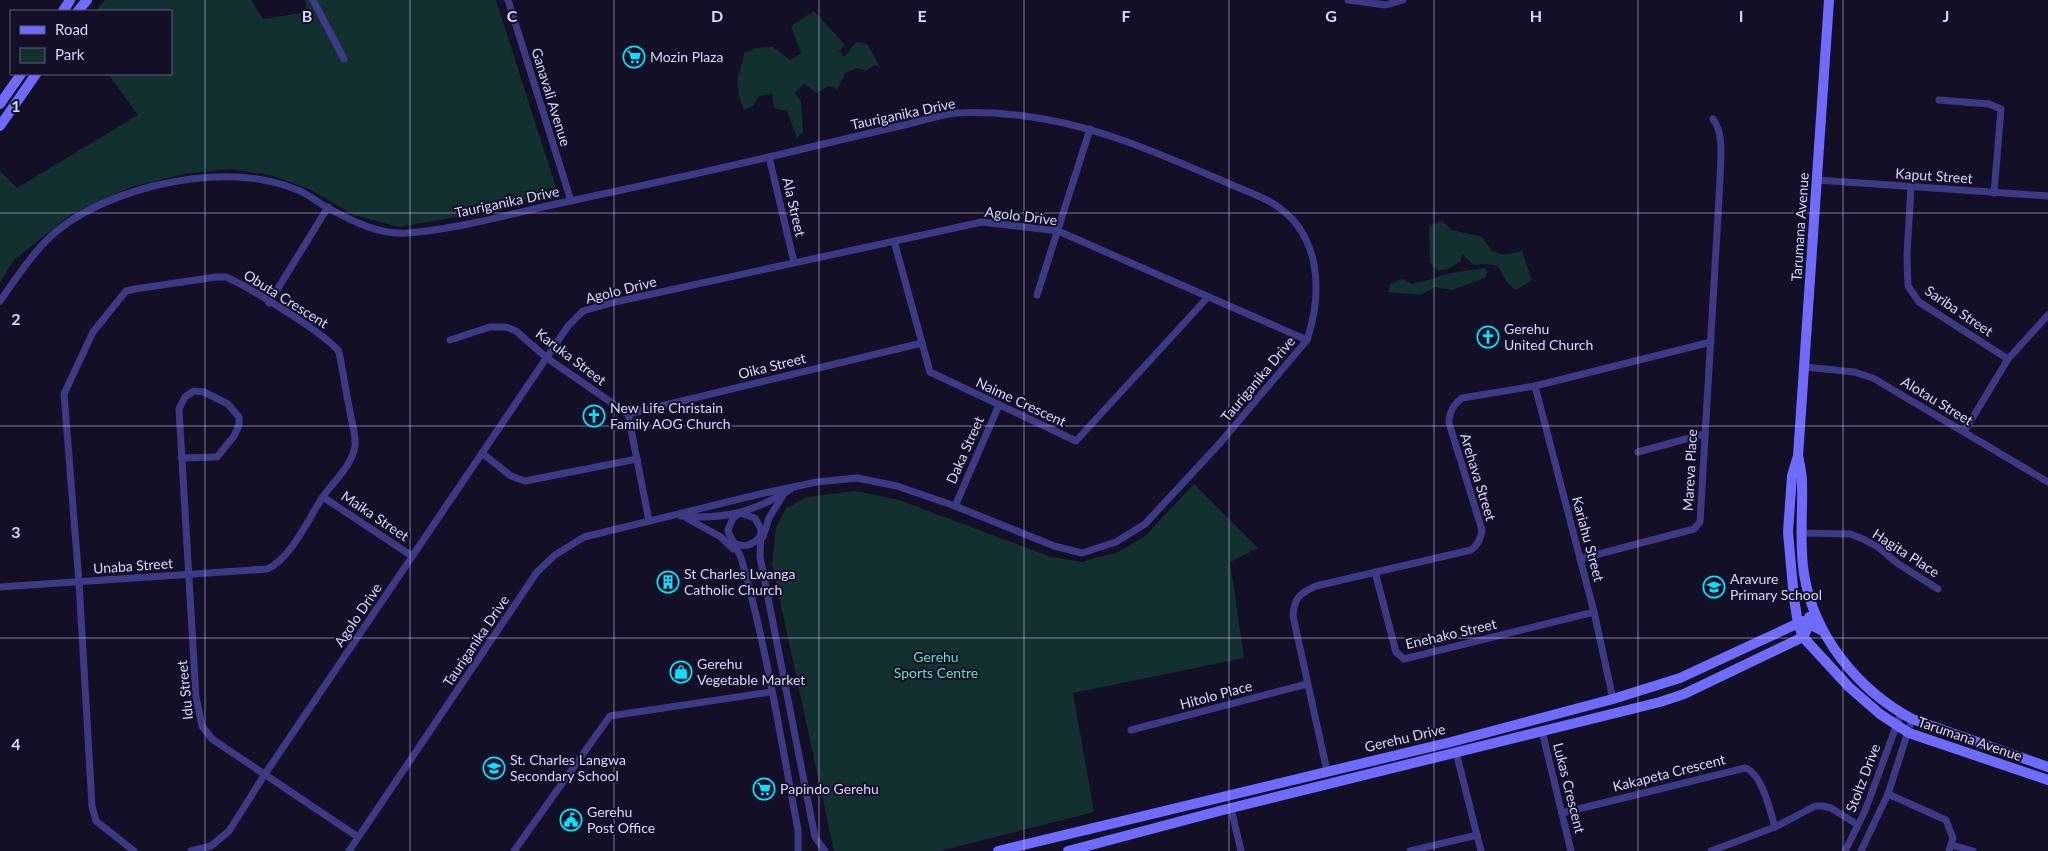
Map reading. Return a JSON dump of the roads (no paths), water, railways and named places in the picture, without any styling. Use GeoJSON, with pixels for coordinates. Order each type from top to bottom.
{"type":"FeatureCollection","features":[{"type":"Feature","properties":{"kind":"street"},"geometry":{"type":"LineString","coordinates":[[79,10],[87,0]]}},
{"type":"Feature","properties":{"kind":"street"},"geometry":{"type":"LineString","coordinates":[[313,0],[344,59]]}},
{"type":"Feature","properties":{"kind":"street","name":"Ganavali Avenue"},"geometry":{"type":"LineString","coordinates":[[508,0],[571,201]]}},
{"type":"Feature","properties":{"kind":"street"},"geometry":{"type":"LineString","coordinates":[[1348,0],[1386,5],[1403,0]]}},
{"type":"Feature","properties":{"kind":"street","name":"Tarumana Avenue"},"geometry":{"type":"LineString","coordinates":[[1829,0],[1798,456],[1792,476],[1788,532],[1794,599],[1803,623],[1803,637],[1849,687],[1895,725],[1909,733],[2048,780]]}},
{"type":"Feature","properties":{"kind":"street"},"geometry":{"type":"LineString","coordinates":[[0,104],[20,75]]}},
{"type":"Feature","properties":{"kind":"street"},"geometry":{"type":"LineString","coordinates":[[0,126],[35,75]]}},
{"type":"Feature","properties":{"kind":"street"},"geometry":{"type":"LineString","coordinates":[[1939,100],[1990,104],[2001,109],[1994,193]]}},
{"type":"Feature","properties":{"kind":"street","name":"Tauriganika Drive"},"geometry":{"type":"LineString","coordinates":[[0,301],[46,241],[70,222],[93,208],[124,195],[153,186],[190,179],[225,176],[248,177],[270,181],[299,190],[328,207],[372,228],[390,233],[406,233],[452,227],[769,157],[952,114],[1019,115],[1090,128],[1169,158],[1274,204],[1296,223],[1313,257],[1317,278],[1312,324],[1307,340],[1220,443],[1145,524],[1116,542],[1082,553],[1054,546],[955,506],[897,486],[858,478],[817,482],[584,537],[554,554],[537,572],[349,851]]}},
{"type":"Feature","properties":{"kind":"street","name":"Mareva Place"},"geometry":{"type":"LineString","coordinates":[[1580,559],[1694,529],[1701,517],[1704,434],[1715,293],[1720,181],[1720,135],[1718,126],[1713,119]]}},
{"type":"Feature","properties":{"kind":"street"},"geometry":{"type":"LineString","coordinates":[[1037,294],[1090,128]]}},
{"type":"Feature","properties":{"kind":"street","name":"Ala Street"},"geometry":{"type":"LineString","coordinates":[[769,157],[794,262]]}},
{"type":"Feature","properties":{"kind":"street","name":"Kaput Street"},"geometry":{"type":"LineString","coordinates":[[1817,180],[2048,196]]}},
{"type":"Feature","properties":{"kind":"street","name":"Sariba Street"},"geometry":{"type":"LineString","coordinates":[[1911,187],[1907,255],[1908,286],[1919,302],[2008,359]]}},
{"type":"Feature","properties":{"kind":"street"},"geometry":{"type":"LineString","coordinates":[[269,303],[328,207]]}},
{"type":"Feature","properties":{"kind":"street","name":"Agolo Drive"},"geometry":{"type":"LineString","coordinates":[[191,851],[212,846],[229,832],[265,774],[568,326],[583,311],[615,302],[794,262],[982,222],[1058,231],[1307,340]]}},
{"type":"Feature","properties":{"kind":"street","name":"Naime Crescent"},"geometry":{"type":"LineString","coordinates":[[894,241],[930,372],[1076,441],[1208,297]]}},
{"type":"Feature","properties":{"kind":"street","name":"Obuta Crescent"},"geometry":{"type":"LineString","coordinates":[[79,582],[64,394],[93,332],[126,292],[216,277],[226,277],[269,303],[329,341],[339,352],[354,432],[355,447],[347,466],[323,497],[282,559],[267,570]]}},
{"type":"Feature","properties":{"kind":"street"},"geometry":{"type":"LineString","coordinates":[[1964,432],[2008,359],[2048,314]]}},
{"type":"Feature","properties":{"kind":"street","name":"Karuka Street"},"geometry":{"type":"LineString","coordinates":[[450,340],[500,326],[516,331],[547,358],[628,414]]}},
{"type":"Feature","properties":{"kind":"street","name":"Arehava Street"},"geometry":{"type":"LineString","coordinates":[[1327,771],[1307,684],[1293,608],[1298,595],[1316,586],[1470,550],[1476,546],[1482,530],[1449,423],[1452,408],[1462,398],[1535,386],[1711,342]]}},
{"type":"Feature","properties":{"kind":"street","name":"Oika Street"},"geometry":{"type":"LineString","coordinates":[[628,414],[922,343]]}},
{"type":"Feature","properties":{"kind":"street","name":"Alotau Street"},"geometry":{"type":"LineString","coordinates":[[1804,367],[1862,374],[1898,392],[2048,482]]}},
{"type":"Feature","properties":{"kind":"street","name":"Kariahu Street"},"geometry":{"type":"LineString","coordinates":[[1535,386],[1594,612],[1613,699]]}},
{"type":"Feature","properties":{"kind":"street"},"geometry":{"type":"LineString","coordinates":[[194,391],[204,392],[228,404],[238,417],[239,425],[226,449],[217,457],[181,458],[179,409],[184,396],[194,391]]}},
{"type":"Feature","properties":{"kind":"street","name":"Daka Street"},"geometry":{"type":"LineString","coordinates":[[955,506],[999,405]]}},
{"type":"Feature","properties":{"kind":"street"},"geometry":{"type":"LineString","coordinates":[[628,414],[649,521]]}},
{"type":"Feature","properties":{"kind":"street"},"geometry":{"type":"LineString","coordinates":[[1638,452],[1704,434]]}},
{"type":"Feature","properties":{"kind":"street"},"geometry":{"type":"LineString","coordinates":[[482,453],[511,476],[525,481],[637,459]]}},
{"type":"Feature","properties":{"kind":"street","name":"Tarumana Avenue"},"geometry":{"type":"LineString","coordinates":[[1798,456],[1802,481],[1800,533],[1804,575],[1816,618],[1833,648],[1857,677],[1901,713],[1912,719],[2048,767]]}},
{"type":"Feature","properties":{"kind":"street","name":"Idu Street"},"geometry":{"type":"LineString","coordinates":[[181,458],[196,697],[202,726],[212,739],[358,837]]}},
{"type":"Feature","properties":{"kind":"street"},"geometry":{"type":"LineString","coordinates":[[761,545],[769,518],[781,497],[795,487]]}},
{"type":"Feature","properties":{"kind":"street","name":"Tauriganika Drive"},"geometry":{"type":"LineString","coordinates":[[676,515],[707,518],[740,513],[769,502],[795,487]]}},
{"type":"Feature","properties":{"kind":"street","name":"Maika Street"},"geometry":{"type":"LineString","coordinates":[[323,497],[412,556]]}},
{"type":"Feature","properties":{"kind":"street"},"geometry":{"type":"LineString","coordinates":[[798,851],[798,830],[758,626],[741,558],[728,530],[733,518],[740,513],[755,518],[761,530],[760,557],[815,837],[825,851]]}},
{"type":"Feature","properties":{"kind":"street"},"geometry":{"type":"LineString","coordinates":[[676,515],[691,520],[721,536],[741,558]]}},
{"type":"Feature","properties":{"kind":"street","name":"Hagita Place"},"geometry":{"type":"LineString","coordinates":[[1800,533],[1850,534],[1878,548],[1897,563],[1938,589]]}},
{"type":"Feature","properties":{"kind":"street"},"geometry":{"type":"LineString","coordinates":[[732,542],[738,546],[748,545],[756,542],[761,535]]}},
{"type":"Feature","properties":{"kind":"street","name":"Unaba Street"},"geometry":{"type":"LineString","coordinates":[[0,587],[267,570]]}},
{"type":"Feature","properties":{"kind":"street","name":"Enehako Street"},"geometry":{"type":"LineString","coordinates":[[1375,572],[1396,652],[1404,659],[1594,612]]}},
{"type":"Feature","properties":{"kind":"street"},"geometry":{"type":"LineString","coordinates":[[79,582],[92,806],[96,821],[134,851]]}},
{"type":"Feature","properties":{"kind":"street"},"geometry":{"type":"LineString","coordinates":[[1809,593],[1803,623],[1823,631]]}},
{"type":"Feature","properties":{"kind":"street","name":"Gerehu Drive"},"geometry":{"type":"LineString","coordinates":[[998,851],[1451,742],[1613,699],[1680,678],[1803,623]]}},
{"type":"Feature","properties":{"kind":"street","name":"Gerehu Drive"},"geometry":{"type":"LineString","coordinates":[[1068,851],[1230,808],[1668,700],[1803,637]]}},
{"type":"Feature","properties":{"kind":"street","name":"Hitolo Place"},"geometry":{"type":"LineString","coordinates":[[1131,730],[1307,684]]}},
{"type":"Feature","properties":{"kind":"street"},"geometry":{"type":"LineString","coordinates":[[514,851],[610,716],[771,692]]}},
{"type":"Feature","properties":{"kind":"street","name":"Stoltz Drive"},"geometry":{"type":"LineString","coordinates":[[1845,851],[1868,802],[1901,713]]}},
{"type":"Feature","properties":{"kind":"street","name":"Stoltz Drive"},"geometry":{"type":"LineString","coordinates":[[1861,851],[1888,794],[1912,719]]}},
{"type":"Feature","properties":{"kind":"street","name":"Lukas Crescent"},"geometry":{"type":"LineString","coordinates":[[1542,731],[1571,851]]}},
{"type":"Feature","properties":{"kind":"street"},"geometry":{"type":"LineString","coordinates":[[1456,752],[1481,851]]}},
{"type":"Feature","properties":{"kind":"street","name":"Kakapeta Crescent"},"geometry":{"type":"LineString","coordinates":[[1562,814],[1745,768],[1750,769],[1756,776],[1775,827]]}},
{"type":"Feature","properties":{"kind":"street"},"geometry":{"type":"LineString","coordinates":[[1888,794],[1946,820],[1953,838],[1950,848],[1973,851]]}},
{"type":"Feature","properties":{"kind":"street"},"geometry":{"type":"LineString","coordinates":[[1711,851],[1721,850],[1775,827],[1807,809],[1823,806],[1831,808],[1858,826]]}},
{"type":"Feature","properties":{"kind":"street"},"geometry":{"type":"LineString","coordinates":[[1230,808],[1241,851]]}},
{"type":"Feature","properties":{"kind":"street"},"geometry":{"type":"LineString","coordinates":[[1410,851],[1477,835]]}},
{"type":"Feature","properties":{"kind":"place","name":"Mozin Plaza"},"geometry":{"type":"Point","coordinates":[634,57]}},
{"type":"Feature","properties":{"kind":"place","name":"Gerehu United Church"},"geometry":{"type":"Point","coordinates":[1488,337]}},
{"type":"Feature","properties":{"kind":"place","name":"New Life Christain Family AOG Church"},"geometry":{"type":"Point","coordinates":[594,416]}},
{"type":"Feature","properties":{"kind":"place","name":"St Charles Lwanga Catholic Church"},"geometry":{"type":"Point","coordinates":[668,582]}},
{"type":"Feature","properties":{"kind":"place","name":"Aravure Primary School"},"geometry":{"type":"Point","coordinates":[1714,587]}},
{"type":"Feature","properties":{"kind":"place","name":"Gerehu Vegetable Market"},"geometry":{"type":"Point","coordinates":[681,672]}},
{"type":"Feature","properties":{"kind":"place","name":"St. Charles Langwa Secondary School"},"geometry":{"type":"Point","coordinates":[494,768]}},
{"type":"Feature","properties":{"kind":"place","name":"Papindo Gerehu"},"geometry":{"type":"Point","coordinates":[764,789]}},
{"type":"Feature","properties":{"kind":"place","name":"Gerehu Post Office"},"geometry":{"type":"Point","coordinates":[571,820]}},
{"type":"Feature","properties":{"kind":"park label","name":"Gerehu Sports Centre"},"geometry":{"type":"Point","coordinates":[936,666]}}]}
